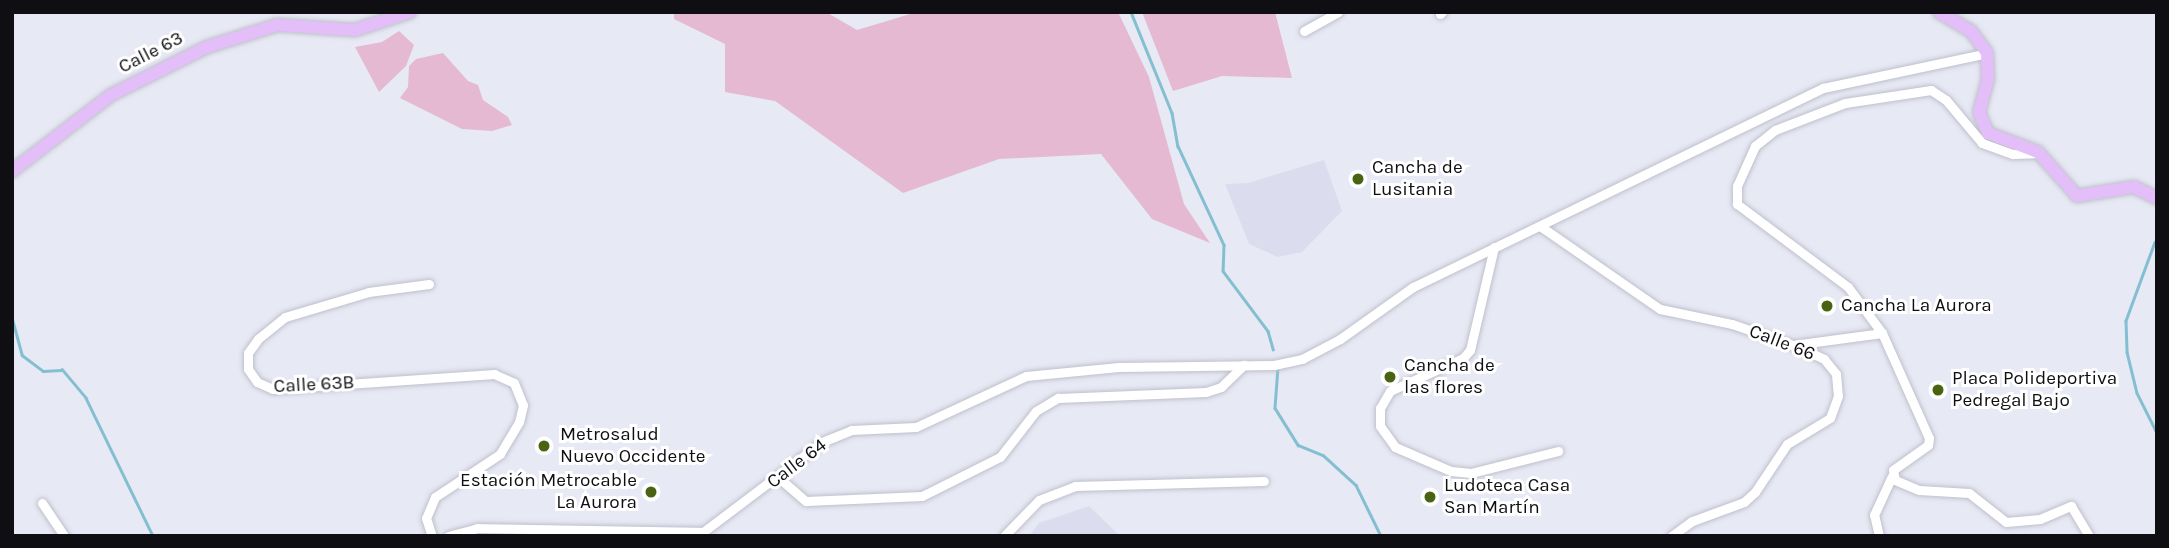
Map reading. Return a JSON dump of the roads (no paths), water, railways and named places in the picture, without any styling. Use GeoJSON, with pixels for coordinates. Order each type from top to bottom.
{"type":"FeatureCollection","features":[{"type":"Feature","properties":{"kind":"main road","name":"Calle 63"},"geometry":{"type":"LineString","coordinates":[[12,171],[111,95],[207,47],[277,25],[355,30],[410,12]]}},
{"type":"Feature","properties":{"kind":"main road"},"geometry":{"type":"LineString","coordinates":[[1939,12],[1972,32],[1987,53],[1988,79],[1980,99],[1982,123],[2000,140],[2038,152],[2077,197],[2134,187],[2157,198]]}},
{"type":"Feature","properties":{"kind":"street"},"geometry":{"type":"LineString","coordinates":[[1304,31],[1338,12]]}},
{"type":"Feature","properties":{"kind":"street","name":"Calle 64"},"geometry":{"type":"LineString","coordinates":[[448,536],[477,528],[567,534],[702,532],[836,436],[864,429],[916,427],[1026,376],[1071,370],[1274,365],[1302,359],[1340,340],[1413,287],[1842,82],[1987,53]]}},
{"type":"Feature","properties":{"kind":"street"},"geometry":{"type":"LineString","coordinates":[[1879,536],[1874,515],[1892,475],[1900,462],[1928,445],[1929,438],[1882,333],[1848,287],[1737,204],[1737,186],[1755,146],[1785,124],[1845,103],[1931,90],[1947,100],[1982,143],[2013,154],[2038,152]]}},
{"type":"Feature","properties":{"kind":"street","name":"Calle 66"},"geometry":{"type":"LineString","coordinates":[[1540,226],[1660,309],[1732,324],[1793,345],[1824,359],[1836,374],[1838,396],[1830,418],[1787,444],[1744,502],[1692,521],[1671,536]]}},
{"type":"Feature","properties":{"kind":"street"},"geometry":{"type":"LineString","coordinates":[[1494,247],[1470,350],[1463,358],[1390,391],[1380,408],[1380,426],[1395,447],[1451,471],[1471,473],[1558,451]]}},
{"type":"Feature","properties":{"kind":"street","name":"Calle 63B"},"geometry":{"type":"LineString","coordinates":[[429,284],[369,292],[276,320],[248,353],[251,376],[273,389],[494,374],[517,388],[523,405],[519,422],[500,454],[435,497],[426,518],[432,536]]}},
{"type":"Feature","properties":{"kind":"street"},"geometry":{"type":"LineString","coordinates":[[1793,345],[1882,333]]}},
{"type":"Feature","properties":{"kind":"street"},"geometry":{"type":"LineString","coordinates":[[778,477],[806,501],[922,496],[1000,457],[1036,411],[1058,398],[1206,392],[1221,387],[1244,365]]}},
{"type":"Feature","properties":{"kind":"street"},"geometry":{"type":"LineString","coordinates":[[1892,475],[1900,485],[1919,490],[1969,493],[2006,522],[2040,519],[2071,506],[2089,536]]}},
{"type":"Feature","properties":{"kind":"street"},"geometry":{"type":"LineString","coordinates":[[1004,536],[1039,500],[1075,486],[1264,481]]}},
{"type":"Feature","properties":{"kind":"street"},"geometry":{"type":"LineString","coordinates":[[42,503],[64,536]]}},
{"type":"Feature","properties":{"kind":"waterway"},"geometry":{"type":"LineString","coordinates":[[1131,12],[1172,113],[1178,146],[1224,245],[1223,271],[1268,331],[1273,349]]}},
{"type":"Feature","properties":{"kind":"waterway"},"geometry":{"type":"LineString","coordinates":[[2157,85],[2157,93]]}},
{"type":"Feature","properties":{"kind":"waterway"},"geometry":{"type":"LineString","coordinates":[[2155,242],[2126,321],[2127,352],[2137,393],[2157,433]]}},
{"type":"Feature","properties":{"kind":"waterway"},"geometry":{"type":"LineString","coordinates":[[12,317],[22,355],[43,371],[61,370]]}},
{"type":"Feature","properties":{"kind":"waterway"},"geometry":{"type":"LineString","coordinates":[[1278,367],[1275,408],[1298,445],[1323,455],[1356,485],[1381,536]]}},
{"type":"Feature","properties":{"kind":"waterway"},"geometry":{"type":"LineString","coordinates":[[62,369],[86,398],[153,536]]}},
{"type":"Feature","properties":{"kind":"place","name":"Cancha de Lusitania"},"geometry":{"type":"Point","coordinates":[1358,179]}},
{"type":"Feature","properties":{"kind":"place","name":"Cancha La Aurora"},"geometry":{"type":"Point","coordinates":[1827,306]}},
{"type":"Feature","properties":{"kind":"place","name":"Cancha de las flores"},"geometry":{"type":"Point","coordinates":[1390,377]}},
{"type":"Feature","properties":{"kind":"place","name":"Placa Polideportiva Pedregal Bajo"},"geometry":{"type":"Point","coordinates":[1938,390]}},
{"type":"Feature","properties":{"kind":"place","name":"Metrosalud Nuevo Occidente"},"geometry":{"type":"Point","coordinates":[544,446]}},
{"type":"Feature","properties":{"kind":"place","name":"Estación Metrocable La Aurora"},"geometry":{"type":"Point","coordinates":[651,492]}},
{"type":"Feature","properties":{"kind":"place","name":"Ludoteca Casa San Martín"},"geometry":{"type":"Point","coordinates":[1430,497]}}]}
